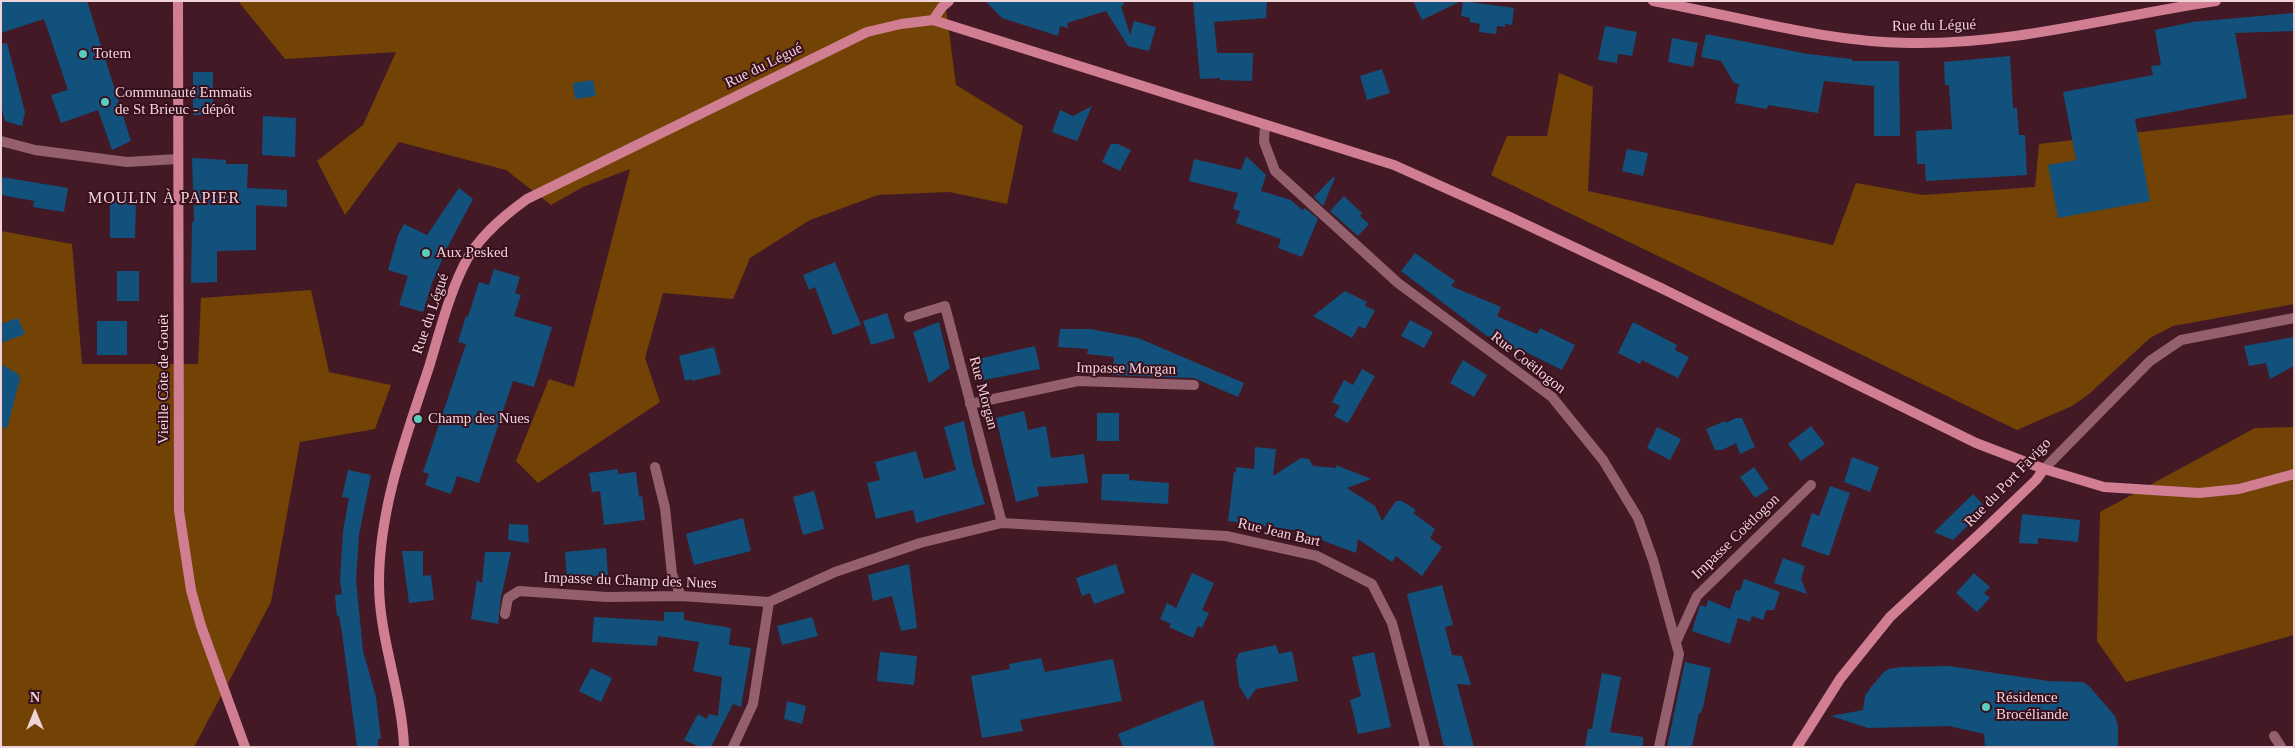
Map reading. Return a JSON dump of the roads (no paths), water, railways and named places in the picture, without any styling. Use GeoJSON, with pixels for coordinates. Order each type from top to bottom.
{"type":"FeatureCollection","features":[{"type":"Feature","properties":{"kind":"street","name":"Vieille Côte de Gouët"},"geometry":{"type":"LineString","coordinates":[[178,1],[177,159],[180,511],[190,590],[201,626],[245,747]]}},
{"type":"Feature","properties":{"kind":"street"},"geometry":{"type":"LineString","coordinates":[[949,1],[933,20],[1394,165],[1502,213],[1976,443],[2044,469],[2104,487],[2199,493],[2238,489],[2294,474]]}},
{"type":"Feature","properties":{"kind":"street","name":"Rue du Légué"},"geometry":{"type":"LineString","coordinates":[[1653,1],[1839,38],[1911,43],[1964,42],[2034,34],[2216,1]]}},
{"type":"Feature","properties":{"kind":"street","name":"Rue du Légué"},"geometry":{"type":"LineString","coordinates":[[404,747],[400,704],[380,612],[380,546],[394,476],[449,303],[463,266],[477,246],[494,225],[527,199],[617,154],[867,32],[900,24],[933,20]]}},
{"type":"Feature","properties":{"kind":"street","name":"Rue Coëtlogon"},"geometry":{"type":"LineString","coordinates":[[1265,125],[1264,142],[1275,172],[1398,283],[1552,397],[1602,460],[1638,518],[1654,560],[1679,654],[1659,747]]}},
{"type":"Feature","properties":{"kind":"street"},"geometry":{"type":"LineString","coordinates":[[1,141],[35,150],[127,162],[177,159]]}},
{"type":"Feature","properties":{"kind":"street","name":"Rue Morgan"},"geometry":{"type":"LineString","coordinates":[[909,317],[945,306],[1002,524]]}},
{"type":"Feature","properties":{"kind":"street","name":"Rue du Port Favigo"},"geometry":{"type":"LineString","coordinates":[[1797,747],[1840,679],[1890,617],[2036,480],[2044,469],[2150,361],[2181,340],[2294,318]]}},
{"type":"Feature","properties":{"kind":"street","name":"Impasse Morgan"},"geometry":{"type":"LineString","coordinates":[[970,404],[1078,381],[1194,385]]}},
{"type":"Feature","properties":{"kind":"street"},"geometry":{"type":"LineString","coordinates":[[655,467],[665,508],[672,574],[681,596]]}},
{"type":"Feature","properties":{"kind":"street","name":"Impasse Coëtlogon"},"geometry":{"type":"LineString","coordinates":[[1676,642],[1697,596],[1812,485]]}},
{"type":"Feature","properties":{"kind":"street","name":"Rue Jean Bart"},"geometry":{"type":"LineString","coordinates":[[769,602],[835,572],[920,543],[1002,524],[1226,536],[1317,556],[1372,584],[1392,624],[1425,747]]}},
{"type":"Feature","properties":{"kind":"street","name":"Impasse du Champ des Nues"},"geometry":{"type":"LineString","coordinates":[[505,614],[508,598],[519,591],[607,597],[681,596],[769,602]]}},
{"type":"Feature","properties":{"kind":"street"},"geometry":{"type":"LineString","coordinates":[[733,747],[753,704],[769,602]]}},
{"type":"Feature","properties":{"kind":"street"},"geometry":{"type":"LineString","coordinates":[[2274,736],[2281,747]]}},
{"type":"Feature","properties":{"kind":"place","name":"Totem"},"geometry":{"type":"Point","coordinates":[83,54]}},
{"type":"Feature","properties":{"kind":"place","name":"Communauté Emmaüs de St Brieuc - dépôt"},"geometry":{"type":"Point","coordinates":[105,102]}},
{"type":"Feature","properties":{"kind":"place","name":"Aux Pesked"},"geometry":{"type":"Point","coordinates":[426,253]}},
{"type":"Feature","properties":{"kind":"place","name":"Champ des Nues"},"geometry":{"type":"Point","coordinates":[418,419]}},
{"type":"Feature","properties":{"kind":"place","name":"Résidence Brocéliande"},"geometry":{"type":"Point","coordinates":[1986,707]}},
{"type":"Feature","properties":{"kind":"district","name":"MOULIN À PAPIER"},"geometry":{"type":"Point","coordinates":[164,199]}}]}
